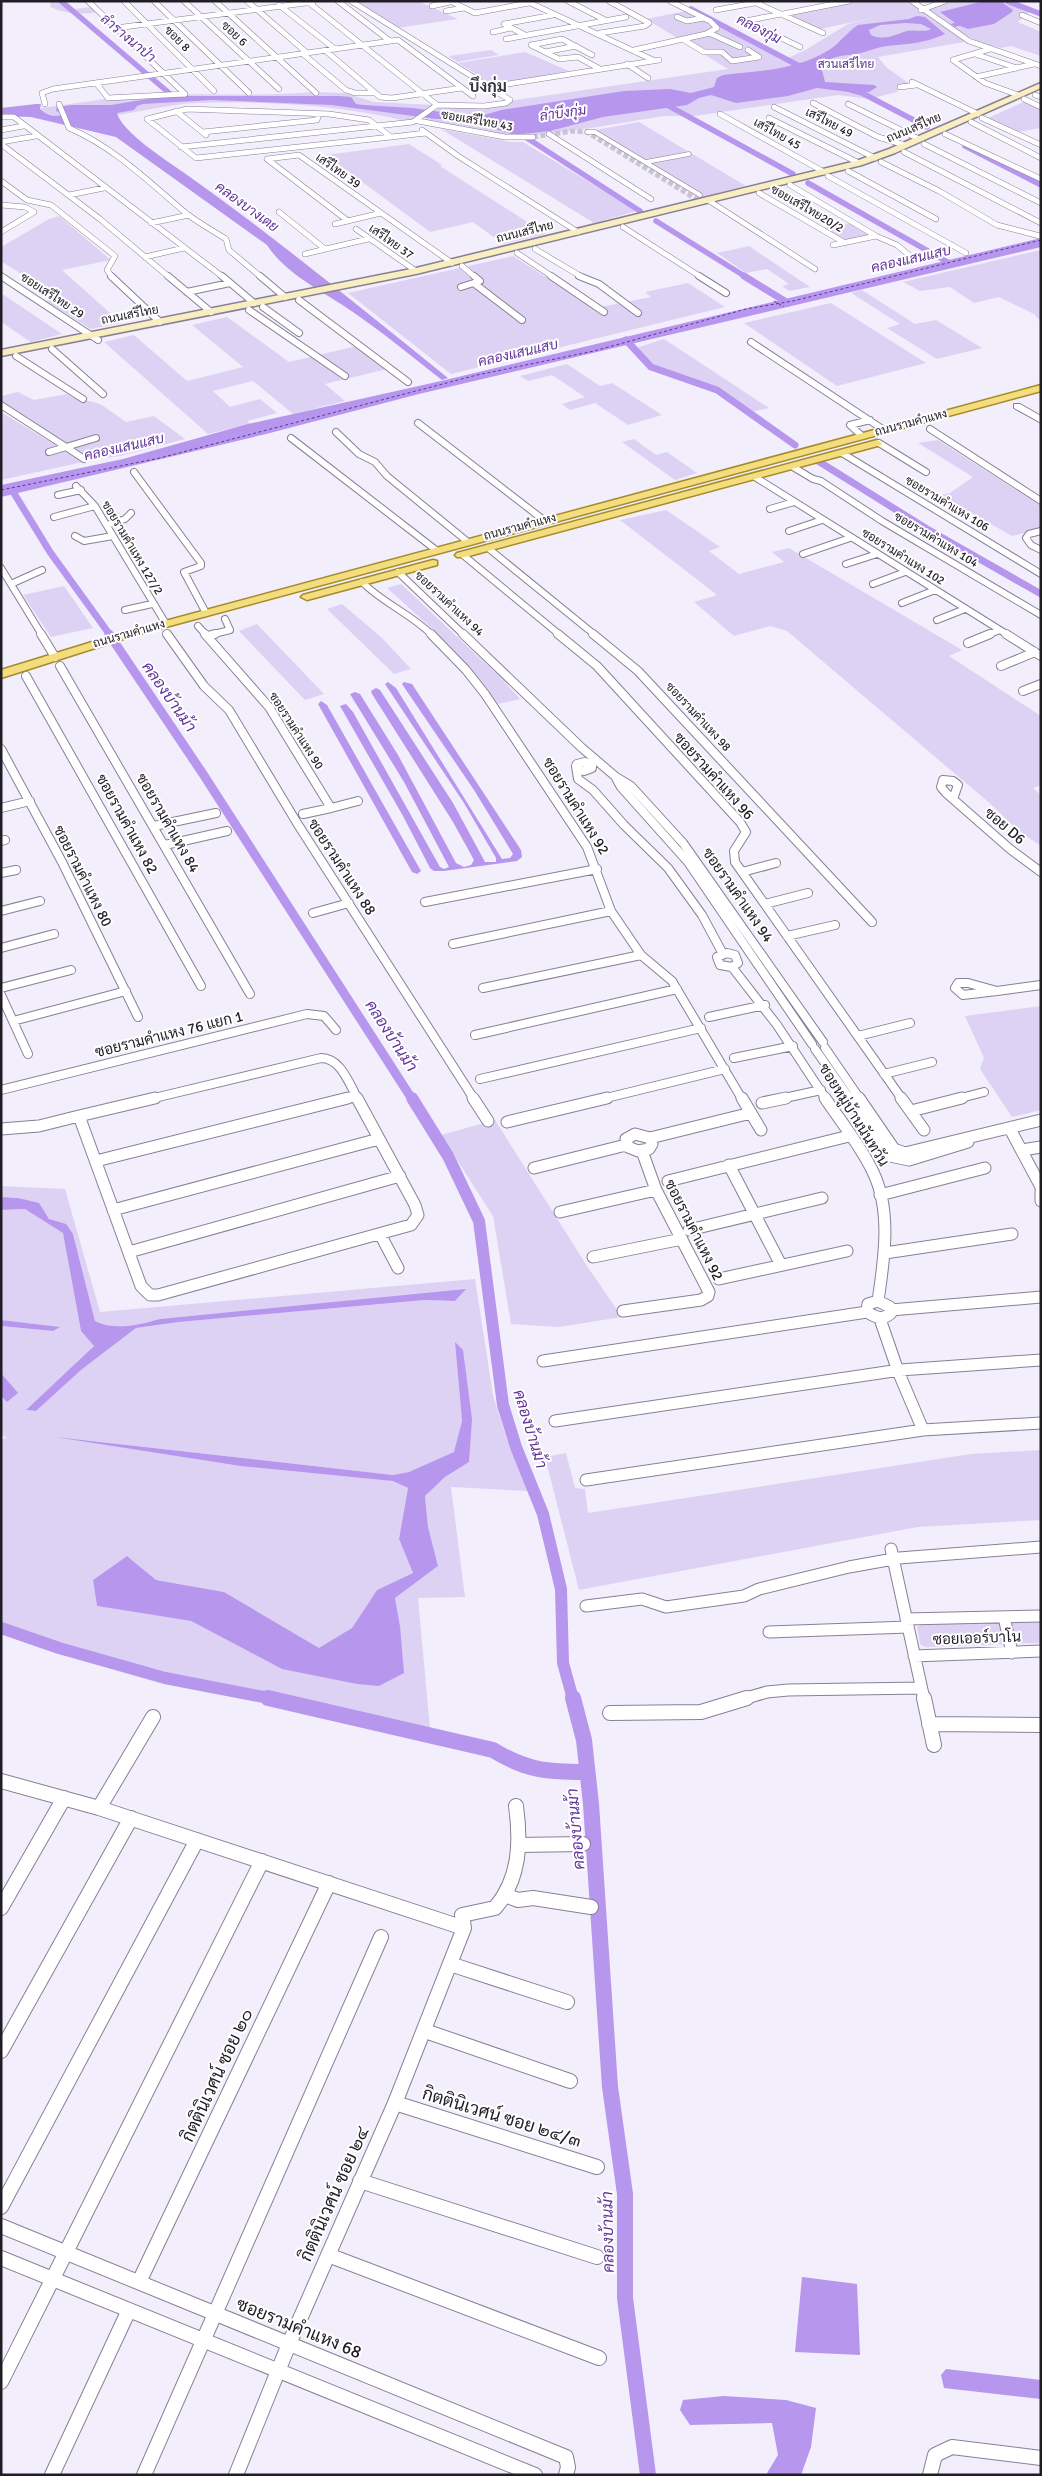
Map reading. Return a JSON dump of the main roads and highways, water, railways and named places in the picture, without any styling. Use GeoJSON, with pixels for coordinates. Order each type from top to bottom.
{"type":"FeatureCollection","features":[{"type":"Feature","properties":{"kind":"main road","name":"ถนนเสรีไทย"},"geometry":{"type":"LineString","coordinates":[[1,353],[251,307],[285,297],[321,293],[462,266],[517,253],[578,232],[826,174],[848,171],[922,142],[1021,97],[1039,93]]}},
{"type":"Feature","properties":{"kind":"main road","name":"ถนนเสรีไทย"},"geometry":{"type":"LineString","coordinates":[[922,142],[945,134],[980,116]]}},
{"type":"Feature","properties":{"kind":"main road","name":"ถนนเสรีไทย"},"geometry":{"type":"LineString","coordinates":[[345,288],[624,226],[707,202],[790,185],[859,163],[878,160]]}},
{"type":"Feature","properties":{"kind":"main road","name":"ถนนเสรีไทย"},"geometry":{"type":"LineString","coordinates":[[1,359],[52,349],[160,322],[211,312],[263,307],[299,300],[321,293]]}},
{"type":"Feature","properties":{"kind":"main road","name":"ถนนรามคำแหง"},"geometry":{"type":"LineString","coordinates":[[1,684],[26,676],[89,646],[166,629],[206,613],[545,520],[1041,388]]}},
{"type":"Feature","properties":{"kind":"main road","name":"ถนนรามคำแหง"},"geometry":{"type":"LineString","coordinates":[[166,629],[198,626],[225,619],[1041,399]]}},
{"type":"Feature","properties":{"kind":"main road"},"geometry":{"type":"LineString","coordinates":[[436,550],[445,559]]}},
{"type":"Feature","properties":{"kind":"main road","name":"ถนนรามคำแหง"},"geometry":{"type":"LineString","coordinates":[[1,674],[103,652],[134,637]]}},
{"type":"Feature","properties":{"kind":"water"},"geometry":{"type":"Polygon","coordinates":[[[984,1],[1000,1],[1013,10],[994,24],[968,29],[958,25],[940,12],[984,1]]]}},
{"type":"Feature","properties":{"kind":"water"},"geometry":{"type":"Polygon","coordinates":[[[917,16],[925,17],[945,34],[924,41],[883,47],[838,57],[829,60],[821,66],[825,82],[874,85],[877,87],[869,92],[857,93],[817,88],[788,96],[736,103],[711,95],[699,98],[687,105],[603,117],[550,131],[514,135],[465,119],[436,119],[331,105],[212,100],[143,104],[137,106],[134,110],[117,113],[120,120],[135,137],[251,222],[448,378],[442,380],[371,325],[293,272],[274,255],[267,245],[116,137],[31,117],[1,116],[1,108],[41,104],[40,109],[43,112],[53,116],[60,116],[68,114],[56,111],[57,107],[111,105],[166,96],[339,96],[351,97],[356,104],[412,108],[478,117],[501,110],[624,91],[670,89],[691,93],[714,87],[717,78],[723,75],[791,66],[817,57],[833,47],[858,25],[909,19],[917,16]],[[921,24],[880,25],[869,30],[871,35],[885,37],[907,31],[931,29],[921,24]]]}},
{"type":"Feature","properties":{"kind":"water"},"geometry":{"type":"Polygon","coordinates":[[[1041,238],[1041,247],[419,394],[266,434],[1,497],[1,485],[123,459],[248,424],[441,381],[1041,238]]]}},
{"type":"Feature","properties":{"kind":"water"},"geometry":{"type":"Polygon","coordinates":[[[388,682],[396,688],[502,859],[510,858],[513,854],[474,790],[402,684],[404,682],[412,684],[521,850],[522,857],[517,861],[444,871],[434,871],[430,868],[403,816],[340,706],[346,704],[353,712],[440,867],[444,869],[449,867],[404,782],[350,694],[355,692],[360,694],[398,755],[456,863],[464,867],[471,865],[474,860],[453,822],[372,694],[371,691],[376,688],[380,690],[453,803],[485,862],[496,862],[496,858],[464,803],[385,684],[388,682]]]}},
{"type":"Feature","properties":{"kind":"water"},"geometry":{"type":"Polygon","coordinates":[[[321,701],[327,705],[421,871],[417,874],[412,872],[318,704],[321,701]]]}},
{"type":"Feature","properties":{"kind":"water"},"geometry":{"type":"Polygon","coordinates":[[[1,1197],[18,1198],[39,1203],[49,1219],[66,1224],[73,1234],[95,1321],[111,1326],[127,1326],[160,1319],[466,1289],[455,1301],[425,1300],[179,1322],[136,1328],[81,1370],[36,1411],[26,1410],[94,1346],[81,1331],[63,1233],[25,1209],[1,1210],[1,1197]]]}},
{"type":"Feature","properties":{"kind":"water"},"geometry":{"type":"Polygon","coordinates":[[[1,1320],[60,1327],[53,1331],[1,1326],[1,1320]]]}},
{"type":"Feature","properties":{"kind":"water"},"geometry":{"type":"Polygon","coordinates":[[[455,1342],[463,1350],[472,1419],[469,1462],[445,1477],[425,1496],[428,1527],[438,1566],[395,1598],[400,1626],[404,1673],[379,1686],[357,1684],[282,1669],[191,1621],[97,1606],[93,1580],[127,1556],[156,1580],[224,1592],[319,1648],[352,1628],[377,1590],[413,1573],[399,1539],[408,1488],[393,1481],[241,1466],[55,1437],[393,1475],[409,1472],[454,1452],[462,1421],[455,1342]]]}},
{"type":"Feature","properties":{"kind":"water"},"geometry":{"type":"Polygon","coordinates":[[[1,1373],[18,1393],[7,1402],[1,1396],[1,1373]]]}},
{"type":"Feature","properties":{"kind":"water"},"geometry":{"type":"Polygon","coordinates":[[[802,2277],[857,2284],[860,2355],[795,2352],[802,2277]]]}},
{"type":"Feature","properties":{"kind":"water"},"geometry":{"type":"Polygon","coordinates":[[[946,2369],[1041,2380],[1041,2399],[944,2388],[941,2375],[946,2369]]]}},
{"type":"Feature","properties":{"kind":"water"},"geometry":{"type":"Polygon","coordinates":[[[724,2396],[786,2400],[816,2408],[811,2447],[801,2475],[769,2475],[767,2473],[778,2455],[772,2423],[690,2425],[680,2410],[683,2400],[724,2396]]]}},
{"type":"Feature","properties":{"kind":"waterway","name":"ลำรางนาป่า"},"geometry":{"type":"LineString","coordinates":[[61,1],[175,98]]}},
{"type":"Feature","properties":{"kind":"waterway","name":"ลำบึงกุ่ม"},"geometry":{"type":"LineString","coordinates":[[955,24],[977,17],[1002,1]]}},
{"type":"Feature","properties":{"kind":"waterway"},"geometry":{"type":"LineString","coordinates":[[1007,1],[1041,14]]}},
{"type":"Feature","properties":{"kind":"waterway","name":"คลองกุ่ม"},"geometry":{"type":"LineString","coordinates":[[691,9],[805,69]]}},
{"type":"Feature","properties":{"kind":"waterway"},"geometry":{"type":"LineString","coordinates":[[848,89],[862,93],[927,127]]}},
{"type":"Feature","properties":{"kind":"waterway"},"geometry":{"type":"LineString","coordinates":[[658,100],[793,174]]}},
{"type":"Feature","properties":{"kind":"waterway"},"geometry":{"type":"LineString","coordinates":[[516,131],[640,211]]}},
{"type":"Feature","properties":{"kind":"waterway"},"geometry":{"type":"LineString","coordinates":[[965,146],[1041,185]]}},
{"type":"Feature","properties":{"kind":"waterway","name":"คลองแสนแสบ"},"geometry":{"type":"LineString","coordinates":[[808,183],[951,264]]}},
{"type":"Feature","properties":{"kind":"waterway"},"geometry":{"type":"LineString","coordinates":[[656,221],[746,277]]}},
{"type":"Feature","properties":{"kind":"waterway"},"geometry":{"type":"LineString","coordinates":[[744,276],[788,303]]}},
{"type":"Feature","properties":{"kind":"waterway"},"geometry":{"type":"LineString","coordinates":[[626,340],[651,367],[717,390],[795,445]]}},
{"type":"Feature","properties":{"kind":"waterway"},"geometry":{"type":"LineString","coordinates":[[818,461],[927,529],[1041,594]]}},
{"type":"Feature","properties":{"kind":"waterway","name":"คลองบ้านม้า"},"geometry":{"type":"LineString","coordinates":[[12,490],[50,552],[110,635]]}},
{"type":"Feature","properties":{"kind":"waterway","name":"คลองบ้านม้า"},"geometry":{"type":"LineString","coordinates":[[109,634],[203,774],[412,1099]]}},
{"type":"Feature","properties":{"kind":"waterway","name":"คลองบ้านม้า"},"geometry":{"type":"LineString","coordinates":[[412,1098],[448,1156],[479,1221],[503,1405],[516,1447],[543,1514],[561,1589],[563,1663],[573,1699]]}},
{"type":"Feature","properties":{"kind":"waterway"},"geometry":{"type":"LineString","coordinates":[[1,1628],[59,1648],[165,1678],[274,1699]]}},
{"type":"Feature","properties":{"kind":"waterway"},"geometry":{"type":"LineString","coordinates":[[268,1698],[493,1750],[505,1757],[538,1769],[561,1772],[587,1772]]}},
{"type":"Feature","properties":{"kind":"waterway","name":"คลองบ้านม้า"},"geometry":{"type":"LineString","coordinates":[[573,1698],[584,1740],[591,1804],[610,2087],[625,2194],[625,2298],[648,2475]]}},
{"type":"Feature","properties":{"kind":"tunnel"},"geometry":{"type":"LineString","coordinates":[[533,137],[572,131],[587,132],[701,202]]}},
{"type":"Feature","properties":{"kind":"district","name":"บึงกุ่ม"},"geometry":{"type":"Point","coordinates":[488,87]}},
{"type":"Feature","properties":{"kind":"park label","name":"สวนเสรีไทย"},"geometry":{"type":"Point","coordinates":[846,64]}},
{"type":"Feature","properties":{"kind":"water label","name":"คลองบางเตย"},"geometry":{"type":"Point","coordinates":[247,207]}}]}
